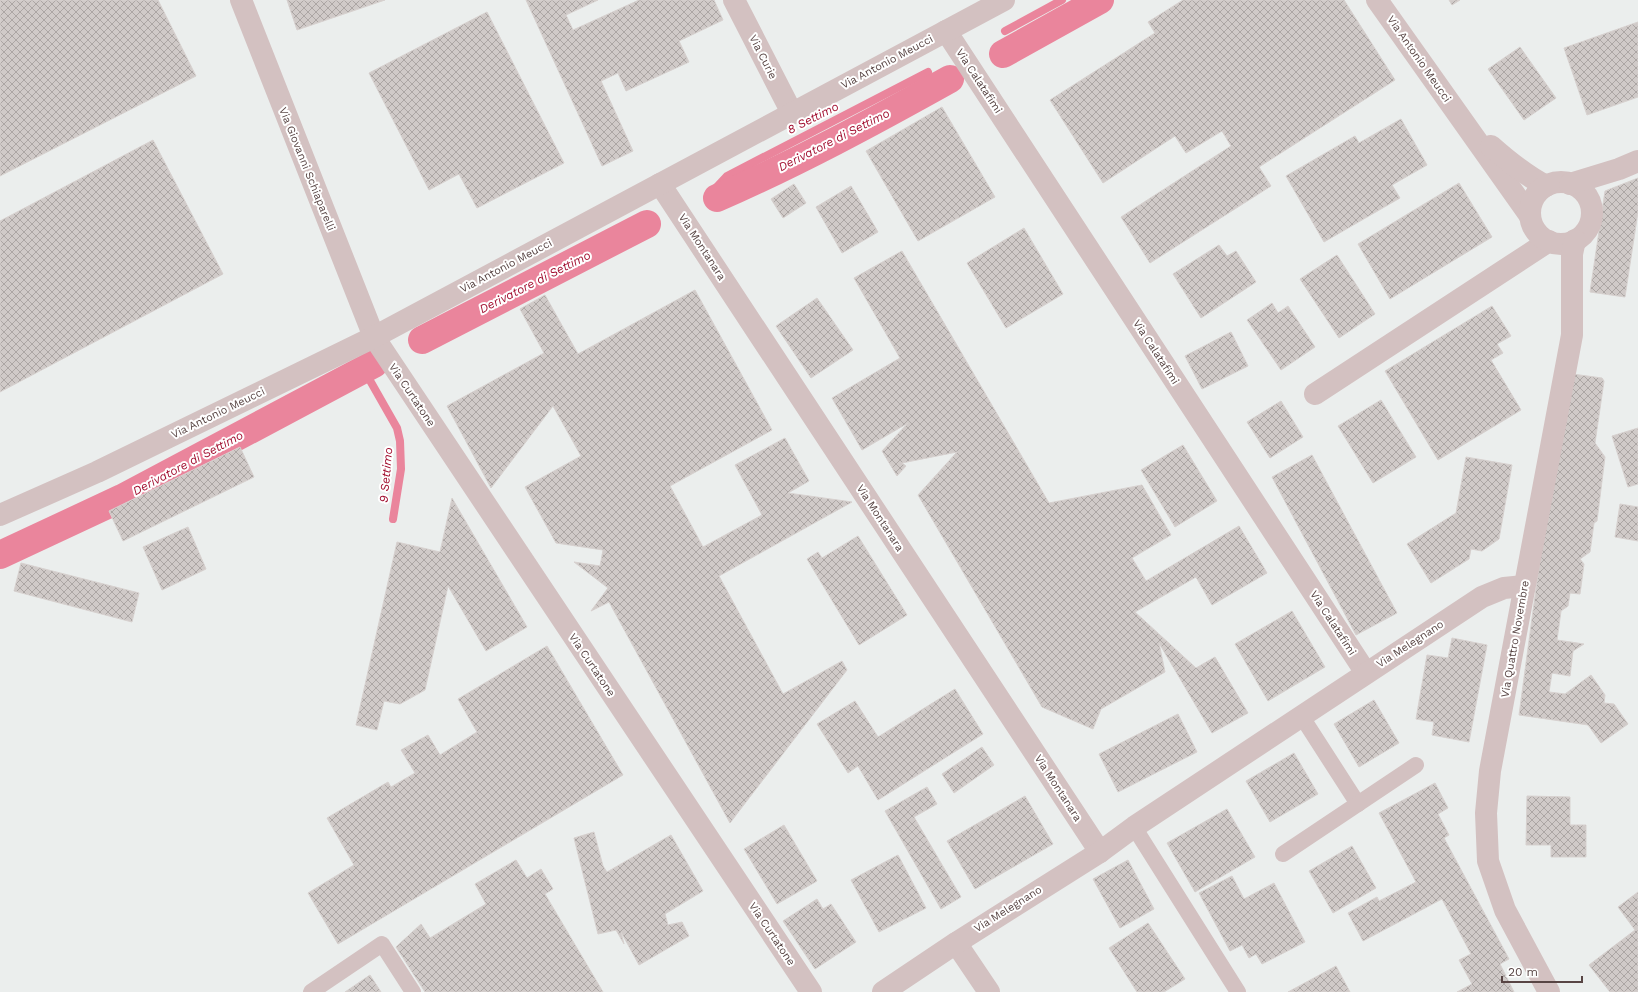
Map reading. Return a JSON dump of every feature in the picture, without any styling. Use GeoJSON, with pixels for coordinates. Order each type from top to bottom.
{"type":"FeatureCollection","features":[{"type":"Feature","properties":{"kind":"street","name":"Via Giovanni Schiaparelli"},"geometry":{"type":"LineString","coordinates":[[240,0],[374,337]]}},
{"type":"Feature","properties":{"kind":"street","name":"Via Curie"},"geometry":{"type":"LineString","coordinates":[[734,0],[792,113]]}},
{"type":"Feature","properties":{"kind":"street","name":"Via Antonio Meucci"},"geometry":{"type":"LineString","coordinates":[[0,515],[97,472],[374,337],[1004,0]]}},
{"type":"Feature","properties":{"kind":"street","name":"Via Antonio Meucci"},"geometry":{"type":"LineString","coordinates":[[1377,0],[1530,216]]}},
{"type":"Feature","properties":{"kind":"street","name":"Via Calatafimi"},"geometry":{"type":"LineString","coordinates":[[946,31],[1366,673]]}},
{"type":"Feature","properties":{"kind":"street","name":"Via Antonio Meucci"},"geometry":{"type":"LineString","coordinates":[[1461,118],[1512,165],[1530,178],[1546,186]]}},
{"type":"Feature","properties":{"kind":"street"},"geometry":{"type":"LineString","coordinates":[[1570,184],[1628,165]]}},
{"type":"Feature","properties":{"kind":"street"},"geometry":{"type":"LineString","coordinates":[[1588,198],[1628,165]]}},
{"type":"Feature","properties":{"kind":"street"},"geometry":{"type":"LineString","coordinates":[[1316,394],[1559,242],[1583,235],[1592,218],[1588,198],[1584,192],[1570,184],[1561,182],[1546,186],[1535,196],[1530,207],[1530,216],[1536,230],[1542,237],[1559,242]]}},
{"type":"Feature","properties":{"kind":"street","name":"Via Montanara"},"geometry":{"type":"LineString","coordinates":[[660,184],[1100,852]]}},
{"type":"Feature","properties":{"kind":"street","name":"Via Quattro Novembre"},"geometry":{"type":"LineString","coordinates":[[1549,992],[1505,910],[1488,861],[1486,813],[1490,771],[1572,335],[1571,275],[1559,242]]}},
{"type":"Feature","properties":{"kind":"street","name":"Via Curtatone"},"geometry":{"type":"LineString","coordinates":[[374,337],[811,992]]}},
{"type":"Feature","properties":{"kind":"street","name":"Via Melegnano"},"geometry":{"type":"LineString","coordinates":[[883,992],[956,943],[1100,852],[1134,827],[1482,597],[1504,588],[1524,586]]}},
{"type":"Feature","properties":{"kind":"street"},"geometry":{"type":"LineString","coordinates":[[956,943],[989,992]]}},
{"type":"Feature","properties":{"kind":"lane"},"geometry":{"type":"LineString","coordinates":[[1302,717],[1358,804]]}},
{"type":"Feature","properties":{"kind":"lane"},"geometry":{"type":"LineString","coordinates":[[1283,854],[1416,765]]}},
{"type":"Feature","properties":{"kind":"lane"},"geometry":{"type":"LineString","coordinates":[[1134,827],[1238,992]]}},
{"type":"Feature","properties":{"kind":"lane"},"geometry":{"type":"LineString","coordinates":[[311,992],[382,944],[413,992]]}},
{"type":"Feature","properties":{"kind":"building"},"geometry":{"type":"Polygon","coordinates":[[[0,0],[158,0],[196,76],[0,176],[0,0]]]}},
{"type":"Feature","properties":{"kind":"building"},"geometry":{"type":"Polygon","coordinates":[[[287,0],[385,0],[297,30],[287,0]]]}},
{"type":"Feature","properties":{"kind":"building"},"geometry":{"type":"Polygon","coordinates":[[[526,0],[598,0],[566,15],[573,30],[639,0],[714,0],[723,20],[679,41],[689,62],[626,91],[618,73],[601,81],[633,151],[602,166],[526,0]]]}},
{"type":"Feature","properties":{"kind":"building"},"geometry":{"type":"Polygon","coordinates":[[[1183,0],[1344,0],[1395,80],[1259,167],[1271,186],[1150,263],[1121,217],[1231,146],[1222,131],[1186,153],[1175,136],[1103,183],[1050,100],[1155,33],[1148,22],[1183,0]]]}},
{"type":"Feature","properties":{"kind":"building"},"geometry":{"type":"Polygon","coordinates":[[[1449,0],[1460,0],[1452,5],[1449,0]]]}},
{"type":"Feature","properties":{"kind":"building"},"geometry":{"type":"Polygon","coordinates":[[[487,12],[564,163],[477,208],[459,174],[429,190],[369,73],[487,12]]]}},
{"type":"Feature","properties":{"kind":"building"},"geometry":{"type":"Polygon","coordinates":[[[1638,22],[1638,97],[1587,115],[1564,48],[1638,22]]]}},
{"type":"Feature","properties":{"kind":"building"},"geometry":{"type":"Polygon","coordinates":[[[1520,47],[1556,98],[1524,120],[1488,69],[1520,47]]]}},
{"type":"Feature","properties":{"kind":"building"},"geometry":{"type":"Polygon","coordinates":[[[942,107],[995,197],[918,241],[866,151],[942,107]]]}},
{"type":"Feature","properties":{"kind":"building"},"geometry":{"type":"Polygon","coordinates":[[[1401,119],[1427,165],[1392,185],[1400,198],[1324,242],[1286,176],[1355,136],[1359,143],[1401,119]]]}},
{"type":"Feature","properties":{"kind":"building"},"geometry":{"type":"Polygon","coordinates":[[[153,140],[223,274],[0,392],[0,221],[153,140]]]}},
{"type":"Feature","properties":{"kind":"building"},"geometry":{"type":"Polygon","coordinates":[[[1638,178],[1638,212],[1625,297],[1590,292],[1605,191],[1638,178]]]}},
{"type":"Feature","properties":{"kind":"building"},"geometry":{"type":"Polygon","coordinates":[[[1459,183],[1492,237],[1390,299],[1358,244],[1459,183]]]}},
{"type":"Feature","properties":{"kind":"building"},"geometry":{"type":"Polygon","coordinates":[[[794,184],[806,203],[783,218],[771,199],[794,184]]]}},
{"type":"Feature","properties":{"kind":"building"},"geometry":{"type":"Polygon","coordinates":[[[851,186],[878,232],[842,253],[816,207],[851,186]]]}},
{"type":"Feature","properties":{"kind":"building"},"geometry":{"type":"Polygon","coordinates":[[[1024,228],[1063,294],[1006,328],[967,263],[1024,228]]]}},
{"type":"Feature","properties":{"kind":"building"},"geometry":{"type":"Polygon","coordinates":[[[1219,245],[1227,256],[1236,251],[1256,282],[1201,318],[1173,274],[1219,245]]]}},
{"type":"Feature","properties":{"kind":"building"},"geometry":{"type":"Polygon","coordinates":[[[902,251],[1049,503],[1142,485],[1171,535],[1132,558],[1146,581],[1239,526],[1267,573],[1212,605],[1196,577],[1135,612],[1196,668],[1215,657],[1248,713],[1212,733],[1159,643],[1165,672],[1101,709],[1093,729],[1042,707],[918,495],[957,452],[902,463],[906,466],[897,476],[882,451],[908,423],[862,450],[832,398],[900,358],[854,278],[902,251]]]}},
{"type":"Feature","properties":{"kind":"building"},"geometry":{"type":"Polygon","coordinates":[[[1337,255],[1375,314],[1339,338],[1300,279],[1337,255]]]}},
{"type":"Feature","properties":{"kind":"building"},"geometry":{"type":"Polygon","coordinates":[[[695,290],[772,430],[670,486],[703,547],[762,515],[735,465],[785,438],[809,481],[788,493],[852,502],[719,576],[783,694],[842,661],[847,670],[730,823],[609,602],[591,611],[608,588],[574,562],[600,566],[603,550],[556,543],[525,487],[581,456],[553,406],[491,488],[447,406],[544,353],[520,309],[545,295],[578,354],[695,290]]]}},
{"type":"Feature","properties":{"kind":"building"},"geometry":{"type":"Polygon","coordinates":[[[817,298],[853,350],[811,378],[776,326],[817,298]]]}},
{"type":"Feature","properties":{"kind":"building"},"geometry":{"type":"Polygon","coordinates":[[[1272,303],[1278,313],[1288,306],[1315,347],[1281,370],[1247,320],[1272,303]]]}},
{"type":"Feature","properties":{"kind":"building"},"geometry":{"type":"Polygon","coordinates":[[[1492,306],[1511,336],[1497,344],[1503,353],[1491,360],[1521,410],[1438,460],[1385,371],[1492,306]]]}},
{"type":"Feature","properties":{"kind":"building"},"geometry":{"type":"Polygon","coordinates":[[[1231,332],[1248,366],[1202,389],[1185,356],[1231,332]]]}},
{"type":"Feature","properties":{"kind":"building"},"geometry":{"type":"Polygon","coordinates":[[[1565,373],[1602,378],[1604,381],[1595,443],[1605,457],[1597,521],[1594,523],[1590,552],[1580,559],[1584,564],[1580,594],[1570,593],[1568,606],[1561,611],[1557,640],[1584,644],[1573,651],[1570,676],[1552,673],[1549,692],[1565,694],[1591,675],[1605,695],[1604,703],[1614,704],[1628,724],[1601,743],[1588,725],[1519,715],[1565,373]]]}},
{"type":"Feature","properties":{"kind":"building"},"geometry":{"type":"Polygon","coordinates":[[[1381,400],[1416,457],[1373,483],[1338,426],[1381,400]]]}},
{"type":"Feature","properties":{"kind":"building"},"geometry":{"type":"Polygon","coordinates":[[[1281,401],[1303,437],[1270,458],[1247,422],[1281,401]]]}},
{"type":"Feature","properties":{"kind":"building"},"geometry":{"type":"Polygon","coordinates":[[[1638,428],[1638,484],[1628,487],[1612,436],[1638,428]]]}},
{"type":"Feature","properties":{"kind":"building"},"geometry":{"type":"Polygon","coordinates":[[[1183,445],[1217,501],[1175,527],[1141,470],[1183,445]]]}},
{"type":"Feature","properties":{"kind":"building"},"geometry":{"type":"Polygon","coordinates":[[[240,447],[254,477],[123,541],[109,511],[240,447]]]}},
{"type":"Feature","properties":{"kind":"building"},"geometry":{"type":"Polygon","coordinates":[[[1312,455],[1397,613],[1356,635],[1272,477],[1312,455]]]}},
{"type":"Feature","properties":{"kind":"building"},"geometry":{"type":"Polygon","coordinates":[[[1466,457],[1512,465],[1499,539],[1482,551],[1471,549],[1469,559],[1431,583],[1407,544],[1456,513],[1466,457]]]}},
{"type":"Feature","properties":{"kind":"building"},"geometry":{"type":"Polygon","coordinates":[[[452,498],[527,627],[486,651],[448,586],[425,690],[400,704],[384,701],[377,730],[356,725],[397,542],[440,552],[452,498]]]}},
{"type":"Feature","properties":{"kind":"building"},"geometry":{"type":"Polygon","coordinates":[[[1620,504],[1638,507],[1638,541],[1615,537],[1620,504]]]}},
{"type":"Feature","properties":{"kind":"building"},"geometry":{"type":"Polygon","coordinates":[[[188,527],[206,569],[162,590],[143,547],[188,527]]]}},
{"type":"Feature","properties":{"kind":"building"},"geometry":{"type":"Polygon","coordinates":[[[858,536],[907,615],[859,645],[807,559],[818,552],[822,558],[858,536]]]}},
{"type":"Feature","properties":{"kind":"building"},"geometry":{"type":"Polygon","coordinates":[[[21,563],[139,593],[132,622],[14,591],[21,563]]]}},
{"type":"Feature","properties":{"kind":"building"},"geometry":{"type":"Polygon","coordinates":[[[1292,611],[1325,667],[1268,701],[1235,644],[1292,611]]]}},
{"type":"Feature","properties":{"kind":"building"},"geometry":{"type":"Polygon","coordinates":[[[1452,638],[1487,645],[1469,742],[1432,735],[1434,722],[1416,719],[1427,655],[1448,658],[1452,638]]]}},
{"type":"Feature","properties":{"kind":"building"},"geometry":{"type":"Polygon","coordinates":[[[547,646],[623,775],[338,944],[308,893],[354,865],[327,818],[388,782],[391,787],[415,773],[401,750],[428,735],[440,755],[477,732],[458,699],[547,646]]]}},
{"type":"Feature","properties":{"kind":"building"},"geometry":{"type":"Polygon","coordinates":[[[955,689],[983,734],[878,800],[858,766],[848,773],[817,724],[855,701],[878,737],[955,689]]]}},
{"type":"Feature","properties":{"kind":"building"},"geometry":{"type":"Polygon","coordinates":[[[1374,700],[1399,743],[1359,767],[1334,724],[1374,700]]]}},
{"type":"Feature","properties":{"kind":"building"},"geometry":{"type":"Polygon","coordinates":[[[1178,714],[1197,752],[1118,792],[1099,754],[1178,714]]]}},
{"type":"Feature","properties":{"kind":"building"},"geometry":{"type":"Polygon","coordinates":[[[982,747],[994,765],[954,793],[942,774],[982,747]]]}},
{"type":"Feature","properties":{"kind":"building"},"geometry":{"type":"Polygon","coordinates":[[[1294,753],[1318,794],[1270,822],[1246,781],[1294,753]]]}},
{"type":"Feature","properties":{"kind":"building"},"geometry":{"type":"Polygon","coordinates":[[[1435,783],[1448,808],[1438,814],[1449,835],[1444,838],[1509,959],[1500,964],[1514,992],[1457,992],[1472,984],[1459,960],[1471,954],[1442,899],[1363,941],[1348,913],[1377,897],[1379,901],[1416,882],[1379,813],[1435,783]]]}},
{"type":"Feature","properties":{"kind":"building"},"geometry":{"type":"Polygon","coordinates":[[[927,787],[937,804],[914,817],[961,897],[941,909],[885,811],[927,787]]]}},
{"type":"Feature","properties":{"kind":"building"},"geometry":{"type":"Polygon","coordinates":[[[1025,796],[1053,844],[975,889],[947,841],[1025,796]]]}},
{"type":"Feature","properties":{"kind":"building"},"geometry":{"type":"Polygon","coordinates":[[[1527,796],[1570,797],[1570,825],[1586,825],[1586,857],[1551,857],[1551,845],[1526,845],[1527,796]]]}},
{"type":"Feature","properties":{"kind":"building"},"geometry":{"type":"Polygon","coordinates":[[[1227,809],[1255,857],[1195,892],[1167,843],[1227,809]]]}},
{"type":"Feature","properties":{"kind":"building"},"geometry":{"type":"Polygon","coordinates":[[[784,825],[817,881],[777,904],[744,849],[784,825]]]}},
{"type":"Feature","properties":{"kind":"building"},"geometry":{"type":"Polygon","coordinates":[[[594,832],[603,866],[607,872],[671,835],[703,891],[665,914],[668,925],[682,922],[689,936],[639,965],[621,932],[624,944],[616,930],[598,934],[574,838],[594,832]]]}},
{"type":"Feature","properties":{"kind":"building"},"geometry":{"type":"Polygon","coordinates":[[[1352,846],[1376,888],[1333,913],[1309,871],[1352,846]]]}},
{"type":"Feature","properties":{"kind":"building"},"geometry":{"type":"Polygon","coordinates":[[[898,855],[926,908],[879,932],[851,880],[898,855]]]}},
{"type":"Feature","properties":{"kind":"building"},"geometry":{"type":"Polygon","coordinates":[[[516,860],[527,878],[541,869],[553,889],[545,894],[603,992],[425,992],[396,947],[421,924],[430,938],[486,904],[475,884],[516,860]]]}},
{"type":"Feature","properties":{"kind":"building"},"geometry":{"type":"Polygon","coordinates":[[[1128,860],[1154,909],[1120,928],[1093,879],[1128,860]]]}},
{"type":"Feature","properties":{"kind":"building"},"geometry":{"type":"Polygon","coordinates":[[[1232,876],[1244,899],[1274,883],[1305,942],[1262,964],[1256,954],[1249,958],[1242,945],[1230,951],[1199,893],[1232,876]]]}},
{"type":"Feature","properties":{"kind":"building"},"geometry":{"type":"Polygon","coordinates":[[[1638,892],[1638,992],[1610,992],[1589,965],[1635,930],[1618,907],[1638,892]]]}},
{"type":"Feature","properties":{"kind":"building"},"geometry":{"type":"Polygon","coordinates":[[[817,899],[823,909],[831,904],[856,942],[815,969],[783,921],[817,899]]]}},
{"type":"Feature","properties":{"kind":"building"},"geometry":{"type":"Polygon","coordinates":[[[1148,923],[1185,979],[1164,992],[1137,992],[1109,948],[1148,923]]]}},
{"type":"Feature","properties":{"kind":"building"},"geometry":{"type":"Polygon","coordinates":[[[1336,966],[1350,992],[1288,992],[1336,966]]]}},
{"type":"Feature","properties":{"kind":"building"},"geometry":{"type":"Polygon","coordinates":[[[370,975],[381,992],[345,992],[370,975]]]}},
{"type":"Feature","properties":{"kind":"waterway","name":"8 Settimo"},"geometry":{"type":"LineString","coordinates":[[1005,31],[1062,0]]}},
{"type":"Feature","properties":{"kind":"waterway","name":"Derivatore di Settimo"},"geometry":{"type":"LineString","coordinates":[[1003,54],[1100,0]]}},
{"type":"Feature","properties":{"kind":"waterway","name":"8 Settimo"},"geometry":{"type":"LineString","coordinates":[[713,191],[727,176],[928,72]]}},
{"type":"Feature","properties":{"kind":"waterway","name":"Derivatore di Settimo"},"geometry":{"type":"LineString","coordinates":[[717,198],[835,142],[950,79]]}},
{"type":"Feature","properties":{"kind":"waterway","name":"Derivatore di Settimo"},"geometry":{"type":"LineString","coordinates":[[422,340],[647,224]]}},
{"type":"Feature","properties":{"kind":"waterway","name":"Derivatore di Settimo"},"geometry":{"type":"LineString","coordinates":[[0,555],[122,498],[374,364]]}},
{"type":"Feature","properties":{"kind":"waterway","name":"9 Settimo"},"geometry":{"type":"LineString","coordinates":[[364,370],[397,428],[400,441],[401,469],[393,519]]}}]}
